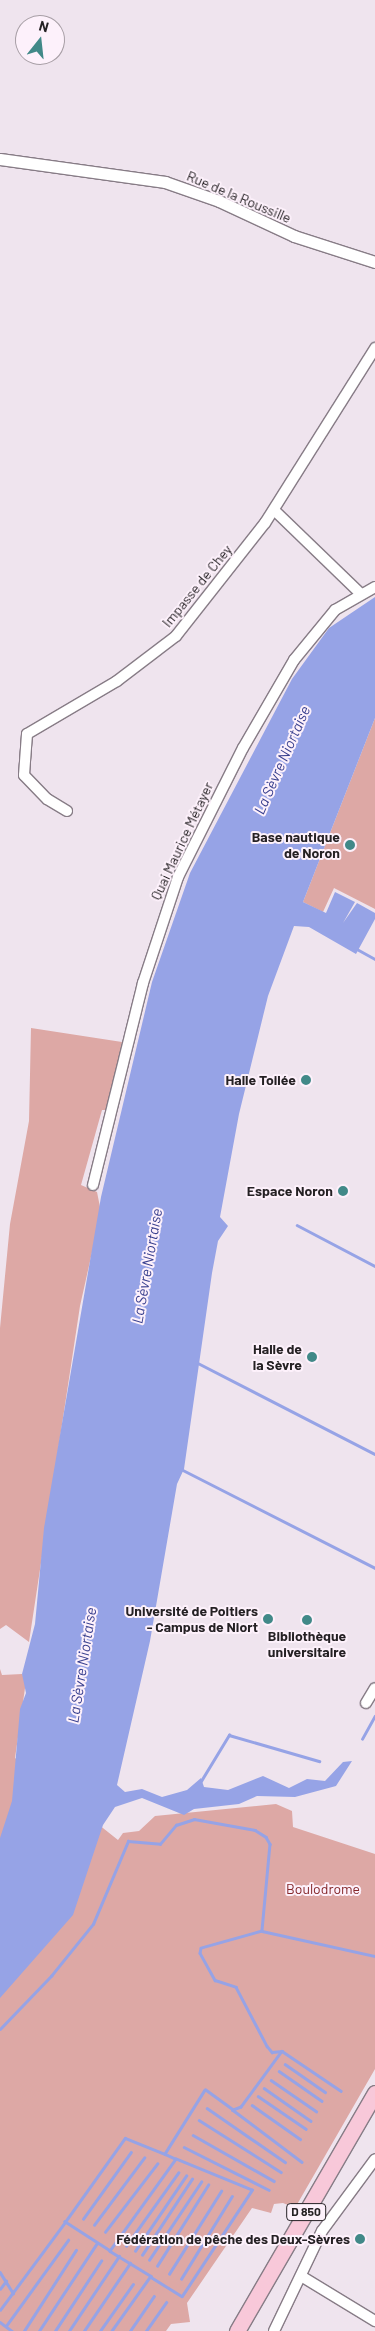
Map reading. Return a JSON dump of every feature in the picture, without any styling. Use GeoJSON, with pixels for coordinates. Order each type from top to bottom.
{"type":"FeatureCollection","features":[{"type":"Feature","properties":{"kind":"main road","name":"D 850"},"geometry":{"type":"LineString","coordinates":[[237,2331],[375,2093]]}},
{"type":"Feature","properties":{"kind":"street","name":"Rue de la Roussille"},"geometry":{"type":"LineString","coordinates":[[0,159],[165,182],[294,236],[375,262]]}},
{"type":"Feature","properties":{"kind":"street","name":"Impasse de Chey"},"geometry":{"type":"LineString","coordinates":[[66,811],[47,799],[24,775],[27,734],[117,680],[176,636],[274,510],[375,348]]}},
{"type":"Feature","properties":{"kind":"street"},"geometry":{"type":"LineString","coordinates":[[274,510],[360,593]]}},
{"type":"Feature","properties":{"kind":"street","name":"Quai Maurice Métayer"},"geometry":{"type":"LineString","coordinates":[[94,1184],[143,983],[178,877],[243,748],[294,660],[322,622],[360,593],[375,587]]}},
{"type":"Feature","properties":{"kind":"street"},"geometry":{"type":"LineString","coordinates":[[366,1703],[375,1688]]}},
{"type":"Feature","properties":{"kind":"street"},"geometry":{"type":"LineString","coordinates":[[274,2331],[322,2230],[373,2166]]}},
{"type":"Feature","properties":{"kind":"street"},"geometry":{"type":"LineString","coordinates":[[301,2276],[375,2321]]}},
{"type":"Feature","properties":{"kind":"green space","name":"Base nautique de Noron"},"geometry":{"type":"Polygon","coordinates":[[[375,718],[375,909],[334,888],[323,912],[303,902],[375,718]]]}},
{"type":"Feature","properties":{"kind":"green space"},"geometry":{"type":"Polygon","coordinates":[[[31,1028],[122,1042],[109,1110],[102,1110],[81,1185],[97,1192],[101,1212],[80,1306],[29,1642],[6,1625],[0,1629],[0,1328],[10,1224],[29,1121],[31,1028]]]}},
{"type":"Feature","properties":{"kind":"green space","name":"Boulodrome"},"geometry":{"type":"Polygon","coordinates":[[[0,1669],[2,1675],[22,1674],[26,1681],[15,1758],[118,1840],[123,1833],[139,1831],[155,1816],[276,1804],[292,1811],[293,1827],[375,1854],[375,2069],[295,2208],[283,2203],[274,2204],[271,2213],[252,2208],[187,2303],[190,2322],[171,2324],[166,2331],[0,2331],[0,1669]]]}},
{"type":"Feature","properties":{"kind":"water","name":"La Sèvre Niortaise"},"geometry":{"type":"Polygon","coordinates":[[[375,597],[375,718],[303,902],[326,913],[335,892],[355,902],[343,923],[357,903],[375,913],[375,919],[356,954],[309,927],[294,926],[268,996],[239,1114],[220,1217],[228,1226],[218,1241],[212,1273],[184,1469],[177,1484],[150,1641],[117,1785],[125,1792],[142,1789],[162,1797],[187,1790],[201,1778],[204,1787],[228,1790],[263,1776],[289,1788],[307,1779],[325,1781],[343,1762],[352,1761],[336,1786],[295,1797],[257,1796],[239,1804],[194,1809],[184,1815],[142,1798],[115,1807],[103,1825],[73,1915],[0,1998],[0,1838],[12,1801],[20,1709],[26,1693],[22,1674],[35,1624],[44,1528],[101,1197],[152,982],[190,873],[292,679],[329,628],[375,597]]]}},
{"type":"Feature","properties":{"kind":"waterway"},"geometry":{"type":"LineString","coordinates":[[357,949],[375,959]]}},
{"type":"Feature","properties":{"kind":"waterway"},"geometry":{"type":"LineString","coordinates":[[297,1225],[375,1266]]}},
{"type":"Feature","properties":{"kind":"waterway"},"geometry":{"type":"LineString","coordinates":[[196,1362],[375,1454]]}},
{"type":"Feature","properties":{"kind":"waterway"},"geometry":{"type":"LineString","coordinates":[[181,1469],[375,1568]]}},
{"type":"Feature","properties":{"kind":"waterway"},"geometry":{"type":"LineString","coordinates":[[362,1739],[375,1716]]}},
{"type":"Feature","properties":{"kind":"waterway"},"geometry":{"type":"LineString","coordinates":[[201,1781],[229,1735],[319,1761]]}},
{"type":"Feature","properties":{"kind":"waterway"},"geometry":{"type":"LineString","coordinates":[[0,2029],[51,1976],[93,1924],[128,1841],[160,1844],[176,1825],[194,1819],[255,1830],[266,1837],[270,1844],[262,1931],[201,1948],[200,1953],[215,1980],[236,1987],[272,2052],[282,2051],[241,2107],[233,2110],[205,2090],[165,2154],[176,2159],[110,2251],[151,2276],[112,2331]]}},
{"type":"Feature","properties":{"kind":"waterway"},"geometry":{"type":"LineString","coordinates":[[262,1931],[375,1956]]}},
{"type":"Feature","properties":{"kind":"waterway"},"geometry":{"type":"LineString","coordinates":[[282,2051],[341,2091]]}},
{"type":"Feature","properties":{"kind":"waterway"},"geometry":{"type":"LineString","coordinates":[[285,2064],[325,2092]]}},
{"type":"Feature","properties":{"kind":"waterway"},"geometry":{"type":"LineString","coordinates":[[279,2071],[322,2101]]}},
{"type":"Feature","properties":{"kind":"waterway"},"geometry":{"type":"LineString","coordinates":[[271,2080],[316,2111]]}},
{"type":"Feature","properties":{"kind":"waterway"},"geometry":{"type":"LineString","coordinates":[[264,2088],[311,2121]]}},
{"type":"Feature","properties":{"kind":"waterway"},"geometry":{"type":"LineString","coordinates":[[258,2096],[306,2129]]}},
{"type":"Feature","properties":{"kind":"waterway"},"geometry":{"type":"LineString","coordinates":[[252,2105],[300,2139]]}},
{"type":"Feature","properties":{"kind":"waterway"},"geometry":{"type":"LineString","coordinates":[[207,2108],[285,2162]]}},
{"type":"Feature","properties":{"kind":"waterway"},"geometry":{"type":"LineString","coordinates":[[233,2110],[302,2162]]}},
{"type":"Feature","properties":{"kind":"waterway"},"geometry":{"type":"LineString","coordinates":[[199,2120],[281,2172]]}},
{"type":"Feature","properties":{"kind":"waterway"},"geometry":{"type":"LineString","coordinates":[[193,2135],[274,2181]]}},
{"type":"Feature","properties":{"kind":"waterway"},"geometry":{"type":"LineString","coordinates":[[110,2251],[65,2222],[125,2138],[165,2154]]}},
{"type":"Feature","properties":{"kind":"waterway"},"geometry":{"type":"LineString","coordinates":[[184,2147],[269,2190]]}},
{"type":"Feature","properties":{"kind":"waterway"},"geometry":{"type":"LineString","coordinates":[[83,2219],[131,2152]]}},
{"type":"Feature","properties":{"kind":"waterway"},"geometry":{"type":"LineString","coordinates":[[94,2225],[144,2158]]}},
{"type":"Feature","properties":{"kind":"waterway"},"geometry":{"type":"LineString","coordinates":[[151,2277],[182,2296],[252,2190],[176,2159]]}},
{"type":"Feature","properties":{"kind":"waterway"},"geometry":{"type":"LineString","coordinates":[[105,2232],[157,2164]]}},
{"type":"Feature","properties":{"kind":"waterway"},"geometry":{"type":"LineString","coordinates":[[126,2246],[178,2173]]}},
{"type":"Feature","properties":{"kind":"waterway"},"geometry":{"type":"LineString","coordinates":[[135,2251],[186,2176]]}},
{"type":"Feature","properties":{"kind":"waterway"},"geometry":{"type":"LineString","coordinates":[[142,2255],[192,2179]]}},
{"type":"Feature","properties":{"kind":"waterway"},"geometry":{"type":"LineString","coordinates":[[149,2260],[201,2182]]}},
{"type":"Feature","properties":{"kind":"waterway"},"geometry":{"type":"LineString","coordinates":[[157,2266],[208,2185]]}},
{"type":"Feature","properties":{"kind":"waterway"},"geometry":{"type":"LineString","coordinates":[[169,2274],[221,2191]]}},
{"type":"Feature","properties":{"kind":"waterway"},"geometry":{"type":"LineString","coordinates":[[181,2279],[232,2196]]}},
{"type":"Feature","properties":{"kind":"waterway"},"geometry":{"type":"LineString","coordinates":[[0,2310],[65,2222]]}},
{"type":"Feature","properties":{"kind":"waterway"},"geometry":{"type":"LineString","coordinates":[[6,2326],[68,2240]]}},
{"type":"Feature","properties":{"kind":"waterway"},"geometry":{"type":"LineString","coordinates":[[39,2331],[97,2243]]}},
{"type":"Feature","properties":{"kind":"waterway"},"geometry":{"type":"LineString","coordinates":[[24,2331],[76,2250]]}},
{"type":"Feature","properties":{"kind":"waterway"},"geometry":{"type":"LineString","coordinates":[[69,2331],[119,2256]]}},
{"type":"Feature","properties":{"kind":"waterway"},"geometry":{"type":"LineString","coordinates":[[55,2331],[101,2261]]}},
{"type":"Feature","properties":{"kind":"waterway"},"geometry":{"type":"LineString","coordinates":[[84,2331],[130,2263]]}},
{"type":"Feature","properties":{"kind":"waterway"},"geometry":{"type":"LineString","coordinates":[[0,2272],[13,2293]]}},
{"type":"Feature","properties":{"kind":"waterway"},"geometry":{"type":"LineString","coordinates":[[0,2289],[6,2281]]}},
{"type":"Feature","properties":{"kind":"waterway"},"geometry":{"type":"LineString","coordinates":[[100,2331],[133,2284]]}},
{"type":"Feature","properties":{"kind":"waterway"},"geometry":{"type":"LineString","coordinates":[[130,2331],[154,2296]]}},
{"type":"Feature","properties":{"kind":"waterway"},"geometry":{"type":"LineString","coordinates":[[146,2331],[166,2302]]}},
{"type":"Feature","properties":{"kind":"waterway"},"geometry":{"type":"LineString","coordinates":[[0,2322],[12,2331]]}},
{"type":"Feature","properties":{"kind":"place","name":"Base nautique de Noron"},"geometry":{"type":"Point","coordinates":[350,845]}},
{"type":"Feature","properties":{"kind":"place","name":"Halle Toilée"},"geometry":{"type":"Point","coordinates":[306,1080]}},
{"type":"Feature","properties":{"kind":"place","name":"Espace Noron"},"geometry":{"type":"Point","coordinates":[343,1191]}},
{"type":"Feature","properties":{"kind":"place","name":"Halle de la Sèvre"},"geometry":{"type":"Point","coordinates":[312,1357]}},
{"type":"Feature","properties":{"kind":"place","name":"Université de Poitiers - Campus de Niort"},"geometry":{"type":"Point","coordinates":[268,1619]}},
{"type":"Feature","properties":{"kind":"place","name":"Bibliothèque universitaire"},"geometry":{"type":"Point","coordinates":[307,1620]}},
{"type":"Feature","properties":{"kind":"place","name":"Fédération de pêche des Deux-Sèvres"},"geometry":{"type":"Point","coordinates":[360,2239]}}]}
